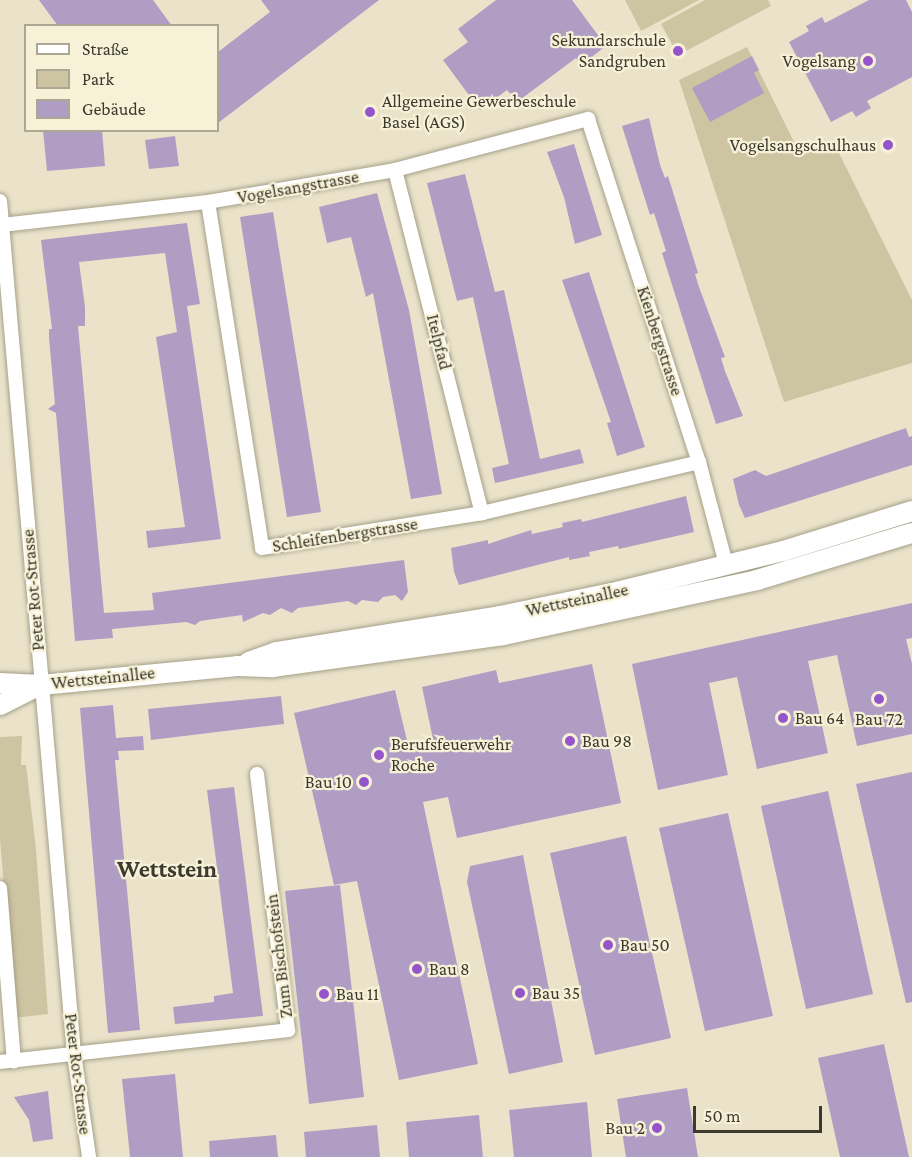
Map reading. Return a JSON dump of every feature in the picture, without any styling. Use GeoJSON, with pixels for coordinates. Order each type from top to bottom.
{"type":"FeatureCollection","features":[{"type":"Feature","properties":{"kind":"main road","name":"Wettsteinallee"},"geometry":{"type":"LineString","coordinates":[[237,666],[276,652],[500,616],[726,564],[912,511]]}},
{"type":"Feature","properties":{"kind":"main road","name":"Wettsteinallee"},"geometry":{"type":"LineString","coordinates":[[0,683],[41,685],[237,666],[273,667],[503,635],[757,580],[912,533]]}},
{"type":"Feature","properties":{"kind":"main road","name":"Wettsteinallee"},"geometry":{"type":"LineString","coordinates":[[2,707],[41,685]]}},
{"type":"Feature","properties":{"kind":"street","name":"Vogelsangstrasse"},"geometry":{"type":"LineString","coordinates":[[2,225],[207,202],[395,170],[588,119]]}},
{"type":"Feature","properties":{"kind":"street","name":"Kienbergstrasse"},"geometry":{"type":"LineString","coordinates":[[588,119],[699,462],[726,564]]}},
{"type":"Feature","properties":{"kind":"street","name":"Itelpfad"},"geometry":{"type":"LineString","coordinates":[[395,170],[482,513]]}},
{"type":"Feature","properties":{"kind":"street","name":"Peter Rot-Strasse"},"geometry":{"type":"LineString","coordinates":[[0,201],[74,1054],[89,1157]]}},
{"type":"Feature","properties":{"kind":"street","name":"Schleifenbergstrasse"},"geometry":{"type":"LineString","coordinates":[[207,202],[262,548],[482,513],[699,462]]}},
{"type":"Feature","properties":{"kind":"street","name":"Zum Bischofstein"},"geometry":{"type":"LineString","coordinates":[[74,1054],[288,1030],[257,774]]}},
{"type":"Feature","properties":{"kind":"street"},"geometry":{"type":"LineString","coordinates":[[0,888],[7,1062],[74,1054]]}},
{"type":"Feature","properties":{"kind":"green space"},"geometry":{"type":"Polygon","coordinates":[[[625,0],[699,0],[641,31],[625,0]]]}},
{"type":"Feature","properties":{"kind":"green space"},"geometry":{"type":"Polygon","coordinates":[[[705,0],[768,0],[771,6],[678,55],[661,24],[705,0]]]}},
{"type":"Feature","properties":{"kind":"green space"},"geometry":{"type":"Polygon","coordinates":[[[747,47],[801,156],[833,141],[912,300],[912,363],[784,402],[679,80],[747,47]]]}},
{"type":"Feature","properties":{"kind":"green space"},"geometry":{"type":"Polygon","coordinates":[[[22,736],[21,765],[26,765],[36,849],[48,1014],[14,1018],[0,838],[0,737],[22,736]]]}},
{"type":"Feature","properties":{"kind":"building"},"geometry":{"type":"Polygon","coordinates":[[[39,0],[153,0],[171,24],[57,24],[39,0]]]}},
{"type":"Feature","properties":{"kind":"building"},"geometry":{"type":"Polygon","coordinates":[[[261,0],[379,0],[219,122],[219,51],[270,12],[261,0]]]}},
{"type":"Feature","properties":{"kind":"building"},"geometry":{"type":"Polygon","coordinates":[[[496,0],[572,0],[606,46],[581,65],[576,58],[517,102],[507,90],[480,110],[443,60],[468,42],[458,29],[496,0]]]}},
{"type":"Feature","properties":{"kind":"building","name":"Vogelsang"},"geometry":{"type":"Polygon","coordinates":[[[869,0],[906,0],[912,12],[912,77],[867,101],[871,108],[856,117],[852,111],[831,122],[789,42],[809,31],[806,26],[822,17],[825,23],[869,0]]]}},
{"type":"Feature","properties":{"kind":"building"},"geometry":{"type":"Polygon","coordinates":[[[752,56],[759,70],[754,73],[764,93],[710,122],[692,88],[752,56]]]}},
{"type":"Feature","properties":{"kind":"building"},"geometry":{"type":"Polygon","coordinates":[[[649,118],[660,165],[665,178],[668,176],[698,273],[695,274],[699,287],[725,357],[721,358],[725,371],[743,416],[716,424],[662,253],[666,251],[654,213],[650,215],[622,126],[649,118]]]}},
{"type":"Feature","properties":{"kind":"building"},"geometry":{"type":"Polygon","coordinates":[[[43,132],[102,132],[105,166],[47,171],[43,132]]]}},
{"type":"Feature","properties":{"kind":"building"},"geometry":{"type":"Polygon","coordinates":[[[175,136],[179,166],[149,169],[145,140],[175,136]]]}},
{"type":"Feature","properties":{"kind":"building"},"geometry":{"type":"Polygon","coordinates":[[[574,144],[602,235],[575,244],[564,197],[547,152],[574,144]]]}},
{"type":"Feature","properties":{"kind":"building"},"geometry":{"type":"Polygon","coordinates":[[[465,174],[495,292],[504,290],[540,459],[580,449],[584,463],[495,483],[492,468],[509,464],[473,297],[457,301],[427,183],[465,174]]]}},
{"type":"Feature","properties":{"kind":"building"},"geometry":{"type":"Polygon","coordinates":[[[377,193],[409,310],[442,494],[411,499],[373,293],[366,297],[351,237],[327,243],[319,207],[377,193]]]}},
{"type":"Feature","properties":{"kind":"building"},"geometry":{"type":"Polygon","coordinates":[[[273,212],[321,512],[287,517],[240,217],[273,212]]]}},
{"type":"Feature","properties":{"kind":"building"},"geometry":{"type":"Polygon","coordinates":[[[187,223],[200,304],[187,306],[221,539],[148,548],[146,531],[185,527],[156,337],[177,332],[165,253],[79,262],[85,326],[78,326],[104,613],[154,610],[152,593],[404,560],[408,592],[402,601],[395,595],[383,597],[378,602],[362,600],[356,605],[348,601],[298,608],[292,613],[281,608],[270,615],[263,613],[243,622],[242,615],[200,621],[195,625],[186,622],[112,629],[113,638],[75,641],[56,413],[48,409],[55,404],[49,338],[49,329],[52,329],[41,240],[187,223]]]}},
{"type":"Feature","properties":{"kind":"building"},"geometry":{"type":"Polygon","coordinates":[[[589,272],[645,447],[617,456],[607,423],[611,422],[562,280],[589,272]]]}},
{"type":"Feature","properties":{"kind":"building"},"geometry":{"type":"Polygon","coordinates":[[[906,428],[909,437],[912,436],[912,465],[745,518],[739,505],[733,479],[755,470],[766,476],[906,428]]]}},
{"type":"Feature","properties":{"kind":"building"},"geometry":{"type":"Polygon","coordinates":[[[686,496],[694,532],[619,549],[618,546],[589,552],[590,556],[569,560],[569,557],[459,585],[454,572],[451,548],[488,540],[488,544],[531,530],[532,534],[563,527],[562,523],[581,519],[582,522],[686,496]]]}},
{"type":"Feature","properties":{"kind":"building"},"geometry":{"type":"Polygon","coordinates":[[[912,603],[912,638],[906,639],[912,664],[912,734],[857,746],[837,655],[808,661],[828,753],[757,769],[737,677],[709,683],[728,775],[658,790],[632,664],[912,603]]]}},
{"type":"Feature","properties":{"kind":"building"},"geometry":{"type":"Polygon","coordinates":[[[592,664],[621,803],[457,838],[448,797],[423,802],[478,1064],[399,1080],[357,881],[334,885],[294,713],[395,690],[408,745],[433,739],[422,687],[496,670],[499,683],[592,664]]]}},
{"type":"Feature","properties":{"kind":"building"},"geometry":{"type":"Polygon","coordinates":[[[281,696],[284,724],[151,740],[148,709],[281,696]]]}},
{"type":"Feature","properties":{"kind":"building"},"geometry":{"type":"Polygon","coordinates":[[[113,705],[116,738],[143,736],[144,750],[118,751],[119,760],[115,760],[140,1030],[108,1033],[80,708],[113,705]]]}},
{"type":"Feature","properties":{"kind":"building"},"geometry":{"type":"Polygon","coordinates":[[[912,772],[912,1002],[906,1003],[856,784],[912,772]]]}},
{"type":"Feature","properties":{"kind":"building"},"geometry":{"type":"Polygon","coordinates":[[[234,787],[263,1016],[175,1024],[173,1007],[214,1002],[214,996],[233,993],[207,790],[234,787]]]}},
{"type":"Feature","properties":{"kind":"building"},"geometry":{"type":"Polygon","coordinates":[[[828,791],[873,994],[806,1009],[761,806],[828,791]]]}},
{"type":"Feature","properties":{"kind":"building"},"geometry":{"type":"Polygon","coordinates":[[[728,813],[773,1016],[705,1031],[659,828],[728,813]]]}},
{"type":"Feature","properties":{"kind":"building","name":"Bau 50"},"geometry":{"type":"Polygon","coordinates":[[[626,836],[671,1038],[595,1055],[550,853],[626,836]]]}},
{"type":"Feature","properties":{"kind":"building","name":"Bau 35"},"geometry":{"type":"Polygon","coordinates":[[[523,855],[563,1062],[509,1074],[467,882],[470,866],[523,855]]]}},
{"type":"Feature","properties":{"kind":"building","name":"Bau 11"},"geometry":{"type":"Polygon","coordinates":[[[340,885],[364,1097],[309,1104],[285,891],[340,885]]]}},
{"type":"Feature","properties":{"kind":"building"},"geometry":{"type":"Polygon","coordinates":[[[884,1044],[909,1157],[840,1157],[818,1058],[884,1044]]]}},
{"type":"Feature","properties":{"kind":"building"},"geometry":{"type":"Polygon","coordinates":[[[175,1074],[183,1157],[130,1157],[122,1079],[175,1074]]]}},
{"type":"Feature","properties":{"kind":"building","name":"Bau 2"},"geometry":{"type":"Polygon","coordinates":[[[687,1088],[698,1157],[626,1157],[617,1099],[687,1088]]]}},
{"type":"Feature","properties":{"kind":"building"},"geometry":{"type":"Polygon","coordinates":[[[48,1091],[53,1139],[33,1142],[29,1120],[14,1097],[48,1091]]]}},
{"type":"Feature","properties":{"kind":"building"},"geometry":{"type":"Polygon","coordinates":[[[587,1102],[592,1157],[514,1157],[509,1110],[587,1102]]]}},
{"type":"Feature","properties":{"kind":"building"},"geometry":{"type":"Polygon","coordinates":[[[479,1115],[483,1157],[409,1157],[406,1122],[479,1115]]]}},
{"type":"Feature","properties":{"kind":"building"},"geometry":{"type":"Polygon","coordinates":[[[377,1125],[380,1157],[306,1157],[304,1132],[377,1125]]]}},
{"type":"Feature","properties":{"kind":"building"},"geometry":{"type":"Polygon","coordinates":[[[276,1135],[278,1157],[210,1157],[209,1141],[276,1135]]]}},
{"type":"Feature","properties":{"kind":"place","name":"Sekundarschule Sandgruben"},"geometry":{"type":"Point","coordinates":[678,51]}},
{"type":"Feature","properties":{"kind":"place","name":"Vogelsang"},"geometry":{"type":"Point","coordinates":[868,61]}},
{"type":"Feature","properties":{"kind":"place","name":"Allgemeine Gewerbeschule Basel (AGS)"},"geometry":{"type":"Point","coordinates":[370,112]}},
{"type":"Feature","properties":{"kind":"place","name":"Vogelsangschulhaus"},"geometry":{"type":"Point","coordinates":[888,145]}},
{"type":"Feature","properties":{"kind":"place","name":"Bau 72"},"geometry":{"type":"Point","coordinates":[879,699]}},
{"type":"Feature","properties":{"kind":"place","name":"Bau 64"},"geometry":{"type":"Point","coordinates":[783,718]}},
{"type":"Feature","properties":{"kind":"place","name":"Bau 98"},"geometry":{"type":"Point","coordinates":[570,741]}},
{"type":"Feature","properties":{"kind":"place","name":"Berufsfeuerwehr Roche"},"geometry":{"type":"Point","coordinates":[379,755]}},
{"type":"Feature","properties":{"kind":"place","name":"Bau 10"},"geometry":{"type":"Point","coordinates":[364,782]}},
{"type":"Feature","properties":{"kind":"place","name":"Bau 50"},"geometry":{"type":"Point","coordinates":[608,945]}},
{"type":"Feature","properties":{"kind":"place","name":"Bau 8"},"geometry":{"type":"Point","coordinates":[417,969]}},
{"type":"Feature","properties":{"kind":"place","name":"Bau 35"},"geometry":{"type":"Point","coordinates":[520,993]}},
{"type":"Feature","properties":{"kind":"place","name":"Bau 11"},"geometry":{"type":"Point","coordinates":[324,994]}},
{"type":"Feature","properties":{"kind":"place","name":"Bau 2"},"geometry":{"type":"Point","coordinates":[657,1128]}},
{"type":"Feature","properties":{"kind":"district","name":"Wettstein"},"geometry":{"type":"Point","coordinates":[167,869]}}]}
